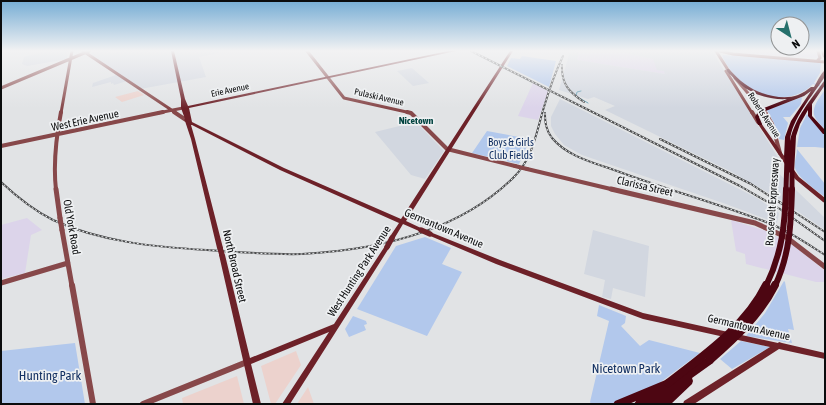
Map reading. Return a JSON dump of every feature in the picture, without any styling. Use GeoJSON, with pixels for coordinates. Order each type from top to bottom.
{"type":"FeatureCollection","features":[{"type":"Feature","properties":{"kind":"highway"},"geometry":{"type":"LineString","coordinates":[[728,70],[743,85],[754,92],[779,98],[797,97]]}},
{"type":"Feature","properties":{"kind":"highway","name":"Roosevelt Expressway"},"geometry":{"type":"LineString","coordinates":[[651,404],[710,360],[732,341],[751,322],[768,298],[780,275],[790,240],[790,157],[788,137],[792,125],[825,71]]}},
{"type":"Feature","properties":{"kind":"highway","name":"Roosevelt Expressway"},"geometry":{"type":"LineString","coordinates":[[639,404],[673,388],[737,325],[756,302],[770,280],[779,257],[783,235],[790,157],[795,130],[800,119],[825,82]]}},
{"type":"Feature","properties":{"kind":"highway"},"geometry":{"type":"LineString","coordinates":[[760,124],[758,115],[761,111],[797,97],[817,86]]}},
{"type":"Feature","properties":{"kind":"highway"},"geometry":{"type":"LineString","coordinates":[[810,104],[810,116],[825,133]]}},
{"type":"Feature","properties":{"kind":"highway"},"geometry":{"type":"LineString","coordinates":[[618,404],[673,388]]}},
{"type":"Feature","properties":{"kind":"highway"},"geometry":{"type":"LineString","coordinates":[[664,404],[673,388]]}},
{"type":"Feature","properties":{"kind":"main road","name":"North Broad Street"},"geometry":{"type":"LineString","coordinates":[[176,70],[185,108],[186,120],[191,132],[222,255],[257,404]]}},
{"type":"Feature","properties":{"kind":"main road","name":"Erie Avenue"},"geometry":{"type":"LineString","coordinates":[[185,108],[366,70]]}},
{"type":"Feature","properties":{"kind":"main road","name":"West Hunting Park Avenue"},"geometry":{"type":"LineString","coordinates":[[247,362],[336,326],[500,70]]}},
{"type":"Feature","properties":{"kind":"main road","name":"North Broad Street"},"geometry":{"type":"LineString","coordinates":[[185,108],[191,123],[191,132]]}},
{"type":"Feature","properties":{"kind":"main road","name":"Germantown Avenue"},"geometry":{"type":"LineString","coordinates":[[186,120],[282,169],[420,230],[498,262],[643,316],[825,356]]}},
{"type":"Feature","properties":{"kind":"main road","name":"Roberts Avenue"},"geometry":{"type":"LineString","coordinates":[[760,124],[797,178],[825,201]]}},
{"type":"Feature","properties":{"kind":"main road"},"geometry":{"type":"LineString","coordinates":[[286,404],[336,326]]}},
{"type":"Feature","properties":{"kind":"main road"},"geometry":{"type":"LineString","coordinates":[[687,404],[779,345]]}},
{"type":"Feature","properties":{"kind":"street"},"geometry":{"type":"LineString","coordinates":[[1,88],[44,70]]}},
{"type":"Feature","properties":{"kind":"street","name":"Old York Road"},"geometry":{"type":"LineString","coordinates":[[68,70],[57,135],[54,176],[62,230],[93,404]]}},
{"type":"Feature","properties":{"kind":"street","name":"Germantown Avenue"},"geometry":{"type":"LineString","coordinates":[[111,70],[186,120]]}},
{"type":"Feature","properties":{"kind":"street"},"geometry":{"type":"LineString","coordinates":[[322,70],[328,78]]}},
{"type":"Feature","properties":{"kind":"street","name":"Roberts Avenue"},"geometry":{"type":"LineString","coordinates":[[726,70],[760,124]]}},
{"type":"Feature","properties":{"kind":"street","name":"Roberts Avenue"},"geometry":{"type":"LineString","coordinates":[[728,70],[766,114],[771,122],[780,153]]}},
{"type":"Feature","properties":{"kind":"street","name":"Pulaski Avenue"},"geometry":{"type":"LineString","coordinates":[[328,78],[344,98],[411,113],[446,148],[450,150]]}},
{"type":"Feature","properties":{"kind":"street","name":"Erie Avenue"},"geometry":{"type":"LineString","coordinates":[[172,110],[185,108]]}},
{"type":"Feature","properties":{"kind":"street","name":"West Erie Avenue"},"geometry":{"type":"LineString","coordinates":[[1,146],[172,110]]}},
{"type":"Feature","properties":{"kind":"street","name":"Clarissa Street"},"geometry":{"type":"LineString","coordinates":[[450,150],[756,223],[786,237],[825,267]]}},
{"type":"Feature","properties":{"kind":"street"},"geometry":{"type":"LineString","coordinates":[[1,283],[68,263]]}},
{"type":"Feature","properties":{"kind":"street","name":"West Hunting Park Avenue"},"geometry":{"type":"LineString","coordinates":[[143,404],[247,362]]}},
{"type":"Feature","properties":{"kind":"shaded area"},"geometry":{"type":"Polygon","coordinates":[[[110,70],[204,70],[206,77],[140,89],[127,81],[114,85],[113,83],[111,84],[111,82],[92,87],[93,83],[116,75],[110,70]]]}},
{"type":"Feature","properties":{"kind":"shaded area"},"geometry":{"type":"Polygon","coordinates":[[[414,70],[429,83],[413,86],[397,71],[414,70]]]}},
{"type":"Feature","properties":{"kind":"shaded area"},"geometry":{"type":"Polygon","coordinates":[[[565,70],[639,70],[665,74],[664,71],[657,70],[724,70],[782,164],[770,165],[825,218],[825,230],[781,200],[730,171],[605,110],[615,106],[594,97],[588,99],[559,90],[565,70]]]}},
{"type":"Feature","properties":{"kind":"shaded area"},"geometry":{"type":"Polygon","coordinates":[[[639,70],[664,70],[665,74],[639,70]]]}},
{"type":"Feature","properties":{"kind":"shaded area"},"geometry":{"type":"Polygon","coordinates":[[[533,83],[548,91],[538,120],[518,116],[533,83]]]}},
{"type":"Feature","properties":{"kind":"shaded area"},"geometry":{"type":"Polygon","coordinates":[[[138,91],[144,95],[122,102],[115,97],[138,91]]]}},
{"type":"Feature","properties":{"kind":"shaded area"},"geometry":{"type":"Polygon","coordinates":[[[560,99],[757,198],[779,213],[777,223],[582,155],[564,145],[555,134],[551,126],[551,117],[560,99]]]}},
{"type":"Feature","properties":{"kind":"shaded area"},"geometry":{"type":"Polygon","coordinates":[[[416,122],[444,151],[425,179],[411,175],[375,132],[416,122]]]}},
{"type":"Feature","properties":{"kind":"shaded area"},"geometry":{"type":"Polygon","coordinates":[[[27,218],[42,230],[31,235],[25,273],[1,279],[1,225],[27,218]]]}},
{"type":"Feature","properties":{"kind":"shaded area"},"geometry":{"type":"Polygon","coordinates":[[[731,220],[766,231],[796,247],[825,271],[825,282],[816,282],[746,264],[745,254],[736,251],[731,220]]]}},
{"type":"Feature","properties":{"kind":"shaded area"},"geometry":{"type":"Polygon","coordinates":[[[593,230],[649,246],[645,297],[613,288],[611,299],[602,297],[605,280],[584,274],[593,230]]]}},
{"type":"Feature","properties":{"kind":"shaded area"},"geometry":{"type":"Polygon","coordinates":[[[296,351],[301,365],[275,404],[271,404],[261,366],[296,351]]]}},
{"type":"Feature","properties":{"kind":"shaded area"},"geometry":{"type":"Polygon","coordinates":[[[237,376],[244,404],[183,404],[182,398],[237,376]]]}},
{"type":"Feature","properties":{"kind":"shaded area"},"geometry":{"type":"Polygon","coordinates":[[[308,387],[314,404],[297,404],[308,387]]]}},
{"type":"Feature","properties":{"kind":"green space"},"geometry":{"type":"Polygon","coordinates":[[[515,70],[554,70],[549,87],[515,70]]]}},
{"type":"Feature","properties":{"kind":"green space"},"geometry":{"type":"Polygon","coordinates":[[[731,70],[820,70],[814,83],[825,87],[825,89],[813,84],[805,91],[796,95],[776,97],[756,92],[739,80],[731,70]]]}},
{"type":"Feature","properties":{"kind":"green space"},"geometry":{"type":"Polygon","coordinates":[[[825,89],[825,130],[814,115],[814,107],[825,89]]]}},
{"type":"Feature","properties":{"kind":"green space"},"geometry":{"type":"Polygon","coordinates":[[[802,97],[801,104],[790,117],[783,117],[788,123],[784,140],[779,139],[774,123],[767,110],[802,97]]]}},
{"type":"Feature","properties":{"kind":"green space"},"geometry":{"type":"Polygon","coordinates":[[[807,114],[825,135],[825,148],[797,147],[800,128],[807,114]]]}},
{"type":"Feature","properties":{"kind":"green space","name":"Boys & Girls Club Fields"},"geometry":{"type":"Polygon","coordinates":[[[487,131],[530,139],[519,164],[472,153],[487,131]]]}},
{"type":"Feature","properties":{"kind":"green space"},"geometry":{"type":"Polygon","coordinates":[[[797,149],[825,184],[825,197],[808,184],[797,172],[795,166],[797,149]]]}},
{"type":"Feature","properties":{"kind":"green space"},"geometry":{"type":"Polygon","coordinates":[[[425,237],[451,248],[442,264],[462,272],[427,336],[357,309],[396,246],[425,237]]]}},
{"type":"Feature","properties":{"kind":"green space"},"geometry":{"type":"Polygon","coordinates":[[[784,281],[794,330],[788,329],[792,343],[746,336],[765,313],[784,281]]]}},
{"type":"Feature","properties":{"kind":"green space","name":"Nicetown Park"},"geometry":{"type":"Polygon","coordinates":[[[599,305],[626,316],[625,323],[621,326],[640,346],[649,340],[700,353],[658,384],[611,404],[591,404],[590,402],[609,321],[597,316],[599,305]]]}},
{"type":"Feature","properties":{"kind":"green space"},"geometry":{"type":"Polygon","coordinates":[[[353,316],[366,321],[367,324],[364,325],[366,330],[349,337],[345,329],[353,316]]]}},
{"type":"Feature","properties":{"kind":"green space"},"geometry":{"type":"Polygon","coordinates":[[[741,341],[770,347],[732,369],[720,359],[741,341]]]}},
{"type":"Feature","properties":{"kind":"green space","name":"Hunting Park"},"geometry":{"type":"Polygon","coordinates":[[[75,343],[85,404],[1,404],[1,351],[75,343]]]}},
{"type":"Feature","properties":{"kind":"waterway"},"geometry":{"type":"LineString","coordinates":[[581,91],[577,92],[576,96],[588,103]]}},
{"type":"Feature","properties":{"kind":"railway"},"geometry":{"type":"LineString","coordinates":[[509,70],[549,90]]}},
{"type":"Feature","properties":{"kind":"railway"},"geometry":{"type":"LineString","coordinates":[[549,90],[557,70]]}},
{"type":"Feature","properties":{"kind":"railway"},"geometry":{"type":"LineString","coordinates":[[562,70],[567,87],[574,95],[584,102]]}},
{"type":"Feature","properties":{"kind":"railway"},"geometry":{"type":"LineString","coordinates":[[1,182],[26,203],[53,220],[90,234],[128,242],[187,249],[290,254],[330,252],[359,248],[415,235],[442,225],[491,197],[513,178],[525,163],[533,145],[549,90]]}},
{"type":"Feature","properties":{"kind":"railway"},"geometry":{"type":"LineString","coordinates":[[549,90],[740,186],[780,209],[825,241]]}},
{"type":"Feature","properties":{"kind":"railway"},"geometry":{"type":"LineString","coordinates":[[545,113],[546,126],[552,138],[558,145],[574,155],[765,221],[792,234],[825,255]]}},
{"type":"Feature","properties":{"kind":"railway"},"geometry":{"type":"LineString","coordinates":[[660,139],[751,184],[825,232]]}},
{"type":"Feature","properties":{"kind":"railway"},"geometry":{"type":"LineString","coordinates":[[770,196],[783,204]]}},
{"type":"Feature","properties":{"kind":"district","name":"Nicetown"},"geometry":{"type":"Point","coordinates":[416,120]}}]}
